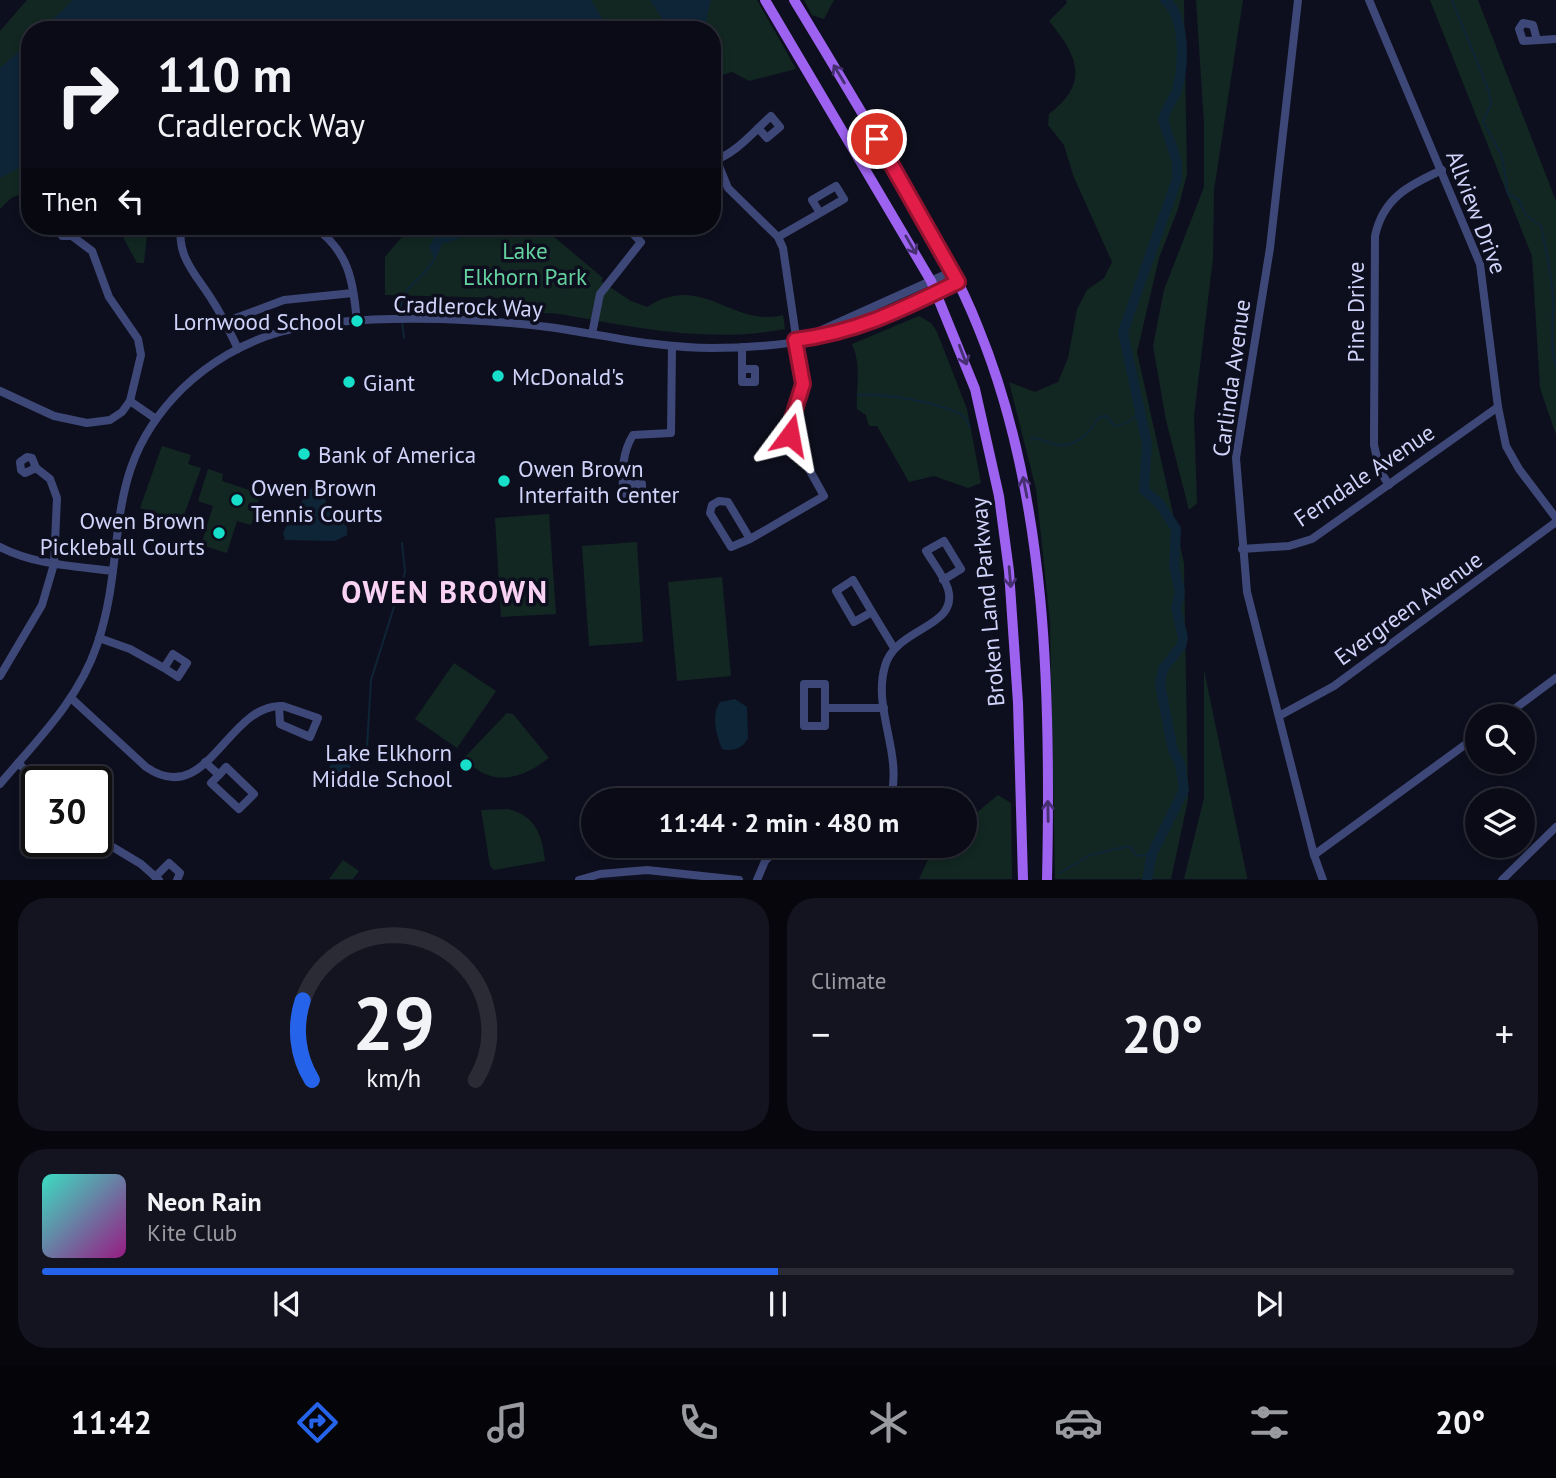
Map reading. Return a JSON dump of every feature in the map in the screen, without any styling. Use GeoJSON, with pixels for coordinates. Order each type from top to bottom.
{"type":"FeatureCollection","features":[{"type":"Feature","properties":{"kind":"main road","name":"Broken Land Parkway"},"geometry":{"type":"LineString","coordinates":[[765,0],[937,292],[975,389],[994,467],[1005,533],[1016,658],[1023,880]]}},
{"type":"Feature","properties":{"kind":"main road"},"geometry":{"type":"LineString","coordinates":[[794,0],[956,276],[1002,393],[1020,461],[1030,519],[1043,659],[1047,880]]}},
{"type":"Feature","properties":{"kind":"street","name":"Carlinda Avenue"},"geometry":{"type":"LineString","coordinates":[[1298,0],[1268,262],[1237,443],[1242,549],[1249,600],[1314,855],[1323,880]]}},
{"type":"Feature","properties":{"kind":"street","name":"Allview Drive"},"geometry":{"type":"LineString","coordinates":[[1369,0],[1484,275],[1503,435],[1512,457],[1556,520]]}},
{"type":"Feature","properties":{"kind":"street"},"geometry":{"type":"LineString","coordinates":[[1537,40],[1556,38]]}},
{"type":"Feature","properties":{"kind":"street"},"geometry":{"type":"LineString","coordinates":[[721,156],[758,128]]}},
{"type":"Feature","properties":{"kind":"street","name":"Pine Drive"},"geometry":{"type":"LineString","coordinates":[[1389,485],[1380,471],[1374,445],[1375,236],[1382,213],[1398,194],[1441,170]]}},
{"type":"Feature","properties":{"kind":"street"},"geometry":{"type":"LineString","coordinates":[[721,172],[734,196],[778,237],[785,256],[803,384],[790,435],[824,496],[750,539],[736,547],[729,545],[710,513],[712,505],[719,501],[728,502],[750,539]]}},
{"type":"Feature","properties":{"kind":"street"},"geometry":{"type":"LineString","coordinates":[[778,237],[820,213]]}},
{"type":"Feature","properties":{"kind":"street"},"geometry":{"type":"LineString","coordinates":[[0,391],[54,416],[86,422],[103,422],[116,417],[130,401],[141,355],[138,339],[110,297],[92,251],[72,236],[62,235]]}},
{"type":"Feature","properties":{"kind":"street"},"geometry":{"type":"LineString","coordinates":[[181,235],[186,263],[225,322],[238,349]]}},
{"type":"Feature","properties":{"kind":"street"},"geometry":{"type":"LineString","coordinates":[[324,235],[339,247],[353,293],[357,322]]}},
{"type":"Feature","properties":{"kind":"street"},"geometry":{"type":"LineString","coordinates":[[592,334],[600,294],[641,242],[634,235]]}},
{"type":"Feature","properties":{"kind":"street","name":"Cradlerock Way"},"geometry":{"type":"LineString","coordinates":[[795,340],[846,322],[931,281],[956,276]]}},
{"type":"Feature","properties":{"kind":"street","name":"Cradlerock Way"},"geometry":{"type":"LineString","coordinates":[[0,784],[71,698],[99,638],[113,571],[125,482],[137,452],[156,419],[195,377],[238,349],[281,332],[357,322],[395,321],[509,323],[672,346],[742,347],[827,336],[869,324],[937,292],[956,276]]}},
{"type":"Feature","properties":{"kind":"street"},"geometry":{"type":"LineString","coordinates":[[225,322],[284,300],[353,293]]}},
{"type":"Feature","properties":{"kind":"street"},"geometry":{"type":"LineString","coordinates":[[623,485],[624,451],[633,435],[671,433],[672,346]]}},
{"type":"Feature","properties":{"kind":"street"},"geometry":{"type":"LineString","coordinates":[[742,347],[742,369]]}},
{"type":"Feature","properties":{"kind":"street"},"geometry":{"type":"LineString","coordinates":[[130,401],[156,419]]}},
{"type":"Feature","properties":{"kind":"street","name":"Ferndale Avenue"},"geometry":{"type":"LineString","coordinates":[[1242,549],[1289,546],[1312,539],[1498,407]]}},
{"type":"Feature","properties":{"kind":"street"},"geometry":{"type":"LineString","coordinates":[[0,676],[42,605],[54,564],[57,498],[50,479],[36,468]]}},
{"type":"Feature","properties":{"kind":"street","name":"Evergreen Avenue"},"geometry":{"type":"LineString","coordinates":[[1279,716],[1334,686],[1556,520]]}},
{"type":"Feature","properties":{"kind":"street"},"geometry":{"type":"LineString","coordinates":[[891,788],[893,766],[882,677],[894,648],[904,638],[936,622],[946,611],[949,599],[943,580],[926,551],[944,541],[961,569],[943,580]]}},
{"type":"Feature","properties":{"kind":"street"},"geometry":{"type":"LineString","coordinates":[[0,547],[19,556],[54,564],[113,571]]}},
{"type":"Feature","properties":{"kind":"street"},"geometry":{"type":"LineString","coordinates":[[872,612],[855,622],[836,591],[853,580],[894,648]]}},
{"type":"Feature","properties":{"kind":"street"},"geometry":{"type":"LineString","coordinates":[[99,638],[130,649],[164,668]]}},
{"type":"Feature","properties":{"kind":"street"},"geometry":{"type":"LineString","coordinates":[[1521,704],[1556,678]]}},
{"type":"Feature","properties":{"kind":"street"},"geometry":{"type":"LineString","coordinates":[[804,684],[825,684],[825,708],[825,726],[804,726],[804,684]]}},
{"type":"Feature","properties":{"kind":"street"},"geometry":{"type":"LineString","coordinates":[[71,698],[146,767],[160,775],[186,775],[205,762],[254,714],[279,706],[318,718],[310,737],[281,724],[279,706]]}},
{"type":"Feature","properties":{"kind":"street"},"geometry":{"type":"LineString","coordinates":[[825,708],[884,708]]}},
{"type":"Feature","properties":{"kind":"street"},"geometry":{"type":"LineString","coordinates":[[1314,855],[1465,745]]}},
{"type":"Feature","properties":{"kind":"street"},"geometry":{"type":"LineString","coordinates":[[205,762],[219,775]]}},
{"type":"Feature","properties":{"kind":"street"},"geometry":{"type":"LineString","coordinates":[[18,763],[21,766]]}},
{"type":"Feature","properties":{"kind":"street"},"geometry":{"type":"LineString","coordinates":[[226,767],[254,794],[239,809],[211,783],[219,775],[226,767]]}},
{"type":"Feature","properties":{"kind":"street"},"geometry":{"type":"LineString","coordinates":[[1502,880],[1556,827]]}},
{"type":"Feature","properties":{"kind":"street"},"geometry":{"type":"LineString","coordinates":[[112,848],[157,878],[169,863],[180,873],[177,880]]}},
{"type":"Feature","properties":{"kind":"street"},"geometry":{"type":"LineString","coordinates":[[757,880],[768,858]]}},
{"type":"Feature","properties":{"kind":"street"},"geometry":{"type":"LineString","coordinates":[[579,880],[656,870],[738,880]]}},
{"type":"Feature","properties":{"kind":"street"},"geometry":{"type":"LineString","coordinates":[[697,875],[708,880]]}},
{"type":"Feature","properties":{"kind":"green space"},"geometry":{"type":"Polygon","coordinates":[[[27,0],[757,0],[796,69],[749,81],[732,72],[721,75],[721,21],[21,21],[21,194],[11,198],[0,209],[0,31],[27,0]]]}},
{"type":"Feature","properties":{"kind":"green space"},"geometry":{"type":"Polygon","coordinates":[[[804,0],[834,0],[824,19],[812,15],[804,0]]]}},
{"type":"Feature","properties":{"kind":"green space"},"geometry":{"type":"Polygon","coordinates":[[[1066,0],[1184,0],[1187,174],[1178,209],[1159,258],[1137,352],[1184,563],[1188,800],[1171,879],[1055,879],[1050,621],[1036,489],[1009,382],[1035,392],[1058,382],[1068,358],[1077,309],[1087,290],[1104,278],[1112,262],[1073,175],[1064,145],[1048,125],[1049,114],[1062,103],[1075,80],[1073,58],[1049,21],[1067,3],[1066,0]]]}},
{"type":"Feature","properties":{"kind":"green space"},"geometry":{"type":"Polygon","coordinates":[[[1196,0],[1243,0],[1214,190],[1213,258],[1194,416],[1197,503],[1189,510],[1166,420],[1153,346],[1164,290],[1204,187],[1204,124],[1196,0]]]}},
{"type":"Feature","properties":{"kind":"green space"},"geometry":{"type":"Polygon","coordinates":[[[1430,0],[1478,0],[1556,201],[1556,435],[1540,388],[1532,256],[1430,0]]]}},
{"type":"Feature","properties":{"kind":"green space"},"geometry":{"type":"Polygon","coordinates":[[[122,235],[147,235],[144,263],[137,263],[122,235]]]}},
{"type":"Feature","properties":{"kind":"green space","name":"Lake Elkhorn Park"},"geometry":{"type":"Polygon","coordinates":[[[403,235],[552,235],[603,278],[601,281],[631,301],[647,307],[667,298],[684,295],[701,297],[748,314],[765,317],[783,315],[785,329],[728,335],[672,332],[559,314],[518,311],[507,305],[509,298],[385,295],[385,257],[403,235]]]}},
{"type":"Feature","properties":{"kind":"green space"},"geometry":{"type":"Polygon","coordinates":[[[919,316],[931,323],[937,332],[967,409],[981,483],[968,488],[934,476],[909,482],[877,426],[869,426],[866,415],[857,409],[858,368],[852,344],[919,316]]]}},
{"type":"Feature","properties":{"kind":"green space"},"geometry":{"type":"Polygon","coordinates":[[[162,446],[191,455],[188,464],[201,468],[179,529],[163,525],[165,516],[140,508],[162,446]]]}},
{"type":"Feature","properties":{"kind":"green space"},"geometry":{"type":"Polygon","coordinates":[[[208,469],[223,474],[222,481],[261,494],[251,525],[237,521],[227,553],[201,545],[213,506],[198,501],[208,469]]]}},
{"type":"Feature","properties":{"kind":"green space"},"geometry":{"type":"Polygon","coordinates":[[[549,514],[556,614],[501,617],[495,518],[549,514]]]}},
{"type":"Feature","properties":{"kind":"green space"},"geometry":{"type":"Polygon","coordinates":[[[637,542],[643,642],[589,646],[582,546],[637,542]]]}},
{"type":"Feature","properties":{"kind":"green space"},"geometry":{"type":"Polygon","coordinates":[[[722,577],[731,676],[677,681],[668,582],[722,577]]]}},
{"type":"Feature","properties":{"kind":"green space"},"geometry":{"type":"Polygon","coordinates":[[[454,663],[496,691],[457,748],[415,719],[454,663]]]}},
{"type":"Feature","properties":{"kind":"green space"},"geometry":{"type":"Polygon","coordinates":[[[1204,670],[1247,879],[1184,879],[1204,798],[1204,670]]]}},
{"type":"Feature","properties":{"kind":"green space"},"geometry":{"type":"Polygon","coordinates":[[[507,713],[513,714],[549,758],[516,776],[495,777],[474,768],[464,758],[507,713]]]}},
{"type":"Feature","properties":{"kind":"green space"},"geometry":{"type":"Polygon","coordinates":[[[998,795],[1011,803],[1012,879],[919,879],[929,858],[977,858],[977,812],[998,795]]]}},
{"type":"Feature","properties":{"kind":"green space"},"geometry":{"type":"Polygon","coordinates":[[[508,809],[525,816],[536,828],[545,861],[494,870],[490,866],[481,810],[508,809]]]}},
{"type":"Feature","properties":{"kind":"green space"},"geometry":{"type":"Polygon","coordinates":[[[343,860],[359,871],[353,879],[329,879],[343,860]]]}},
{"type":"Feature","properties":{"kind":"water"},"geometry":{"type":"Polygon","coordinates":[[[73,0],[591,0],[604,21],[51,21],[73,0]]]}},
{"type":"Feature","properties":{"kind":"water"},"geometry":{"type":"Polygon","coordinates":[[[650,0],[711,0],[706,21],[663,20],[650,0]]]}},
{"type":"Feature","properties":{"kind":"water"},"geometry":{"type":"Polygon","coordinates":[[[21,50],[21,167],[0,178],[0,68],[21,50]]]}},
{"type":"Feature","properties":{"kind":"water"},"geometry":{"type":"Polygon","coordinates":[[[436,235],[468,235],[448,243],[443,242],[435,260],[429,247],[436,235]]]}},
{"type":"Feature","properties":{"kind":"water"},"geometry":{"type":"Polygon","coordinates":[[[317,486],[323,491],[327,506],[347,527],[347,535],[335,541],[285,540],[283,533],[286,527],[309,490],[317,486]]]}},
{"type":"Feature","properties":{"kind":"water"},"geometry":{"type":"Polygon","coordinates":[[[735,699],[747,707],[748,738],[737,748],[722,749],[716,731],[717,707],[720,702],[735,699]]]}},
{"type":"Feature","properties":{"kind":"water"},"geometry":{"type":"Polygon","coordinates":[[[334,758],[342,758],[351,766],[340,783],[333,787],[323,780],[334,758]]]}},
{"type":"Feature","properties":{"kind":"waterway"},"geometry":{"type":"LineString","coordinates":[[1147,880],[1152,854],[1184,790],[1180,763],[1173,751],[1160,684],[1163,669],[1181,646],[1183,638],[1176,608],[1180,592],[1174,567],[1176,529],[1159,503],[1144,490],[1147,444],[1123,332],[1177,179],[1177,162],[1163,120],[1177,90],[1182,55],[1177,18],[1165,0]]}},
{"type":"Feature","properties":{"kind":"waterway"},"geometry":{"type":"LineString","coordinates":[[1452,0],[1489,91],[1491,104],[1483,121],[1502,156],[1508,194],[1518,199],[1526,215],[1541,226],[1552,287],[1552,340],[1556,367]]}},
{"type":"Feature","properties":{"kind":"waterway"},"geometry":{"type":"LineString","coordinates":[[401,315],[403,297],[434,260]]}},
{"type":"Feature","properties":{"kind":"waterway"},"geometry":{"type":"LineString","coordinates":[[402,321],[404,338]]}},
{"type":"Feature","properties":{"kind":"waterway"},"geometry":{"type":"LineString","coordinates":[[858,395],[924,402],[961,414],[970,427]]}},
{"type":"Feature","properties":{"kind":"waterway"},"geometry":{"type":"LineString","coordinates":[[1031,438],[1053,444],[1069,444],[1082,438],[1099,417],[1106,416],[1115,426],[1130,421],[1139,410]]}},
{"type":"Feature","properties":{"kind":"waterway"},"geometry":{"type":"LineString","coordinates":[[367,746],[371,680],[405,572],[402,543]]}},
{"type":"Feature","properties":{"kind":"waterway"},"geometry":{"type":"LineString","coordinates":[[1060,873],[1090,855],[1129,846],[1137,856],[1152,854]]}},
{"type":"Feature","properties":{"kind":"place","name":"Lornwood School"},"geometry":{"type":"Point","coordinates":[357,321]}},
{"type":"Feature","properties":{"kind":"place","name":"McDonald's"},"geometry":{"type":"Point","coordinates":[498,376]}},
{"type":"Feature","properties":{"kind":"place","name":"Giant"},"geometry":{"type":"Point","coordinates":[349,382]}},
{"type":"Feature","properties":{"kind":"place","name":"Bank of America"},"geometry":{"type":"Point","coordinates":[304,454]}},
{"type":"Feature","properties":{"kind":"place","name":"Owen Brown Interfaith Center"},"geometry":{"type":"Point","coordinates":[504,481]}},
{"type":"Feature","properties":{"kind":"place","name":"Owen Brown Tennis Courts"},"geometry":{"type":"Point","coordinates":[237,500]}},
{"type":"Feature","properties":{"kind":"place","name":"Owen Brown Pickleball Courts"},"geometry":{"type":"Point","coordinates":[219,533]}},
{"type":"Feature","properties":{"kind":"place","name":"Lake Elkhorn Middle School"},"geometry":{"type":"Point","coordinates":[466,765]}},
{"type":"Feature","properties":{"kind":"district","name":"OWEN BROWN"},"geometry":{"type":"Point","coordinates":[445,591]}},
{"type":"Feature","properties":{"kind":"route"},"geometry":{"type":"LineString","coordinates":[[790,435],[790,425],[803,384],[795,340],[850,331],[958,282],[877,139]]}}]}
